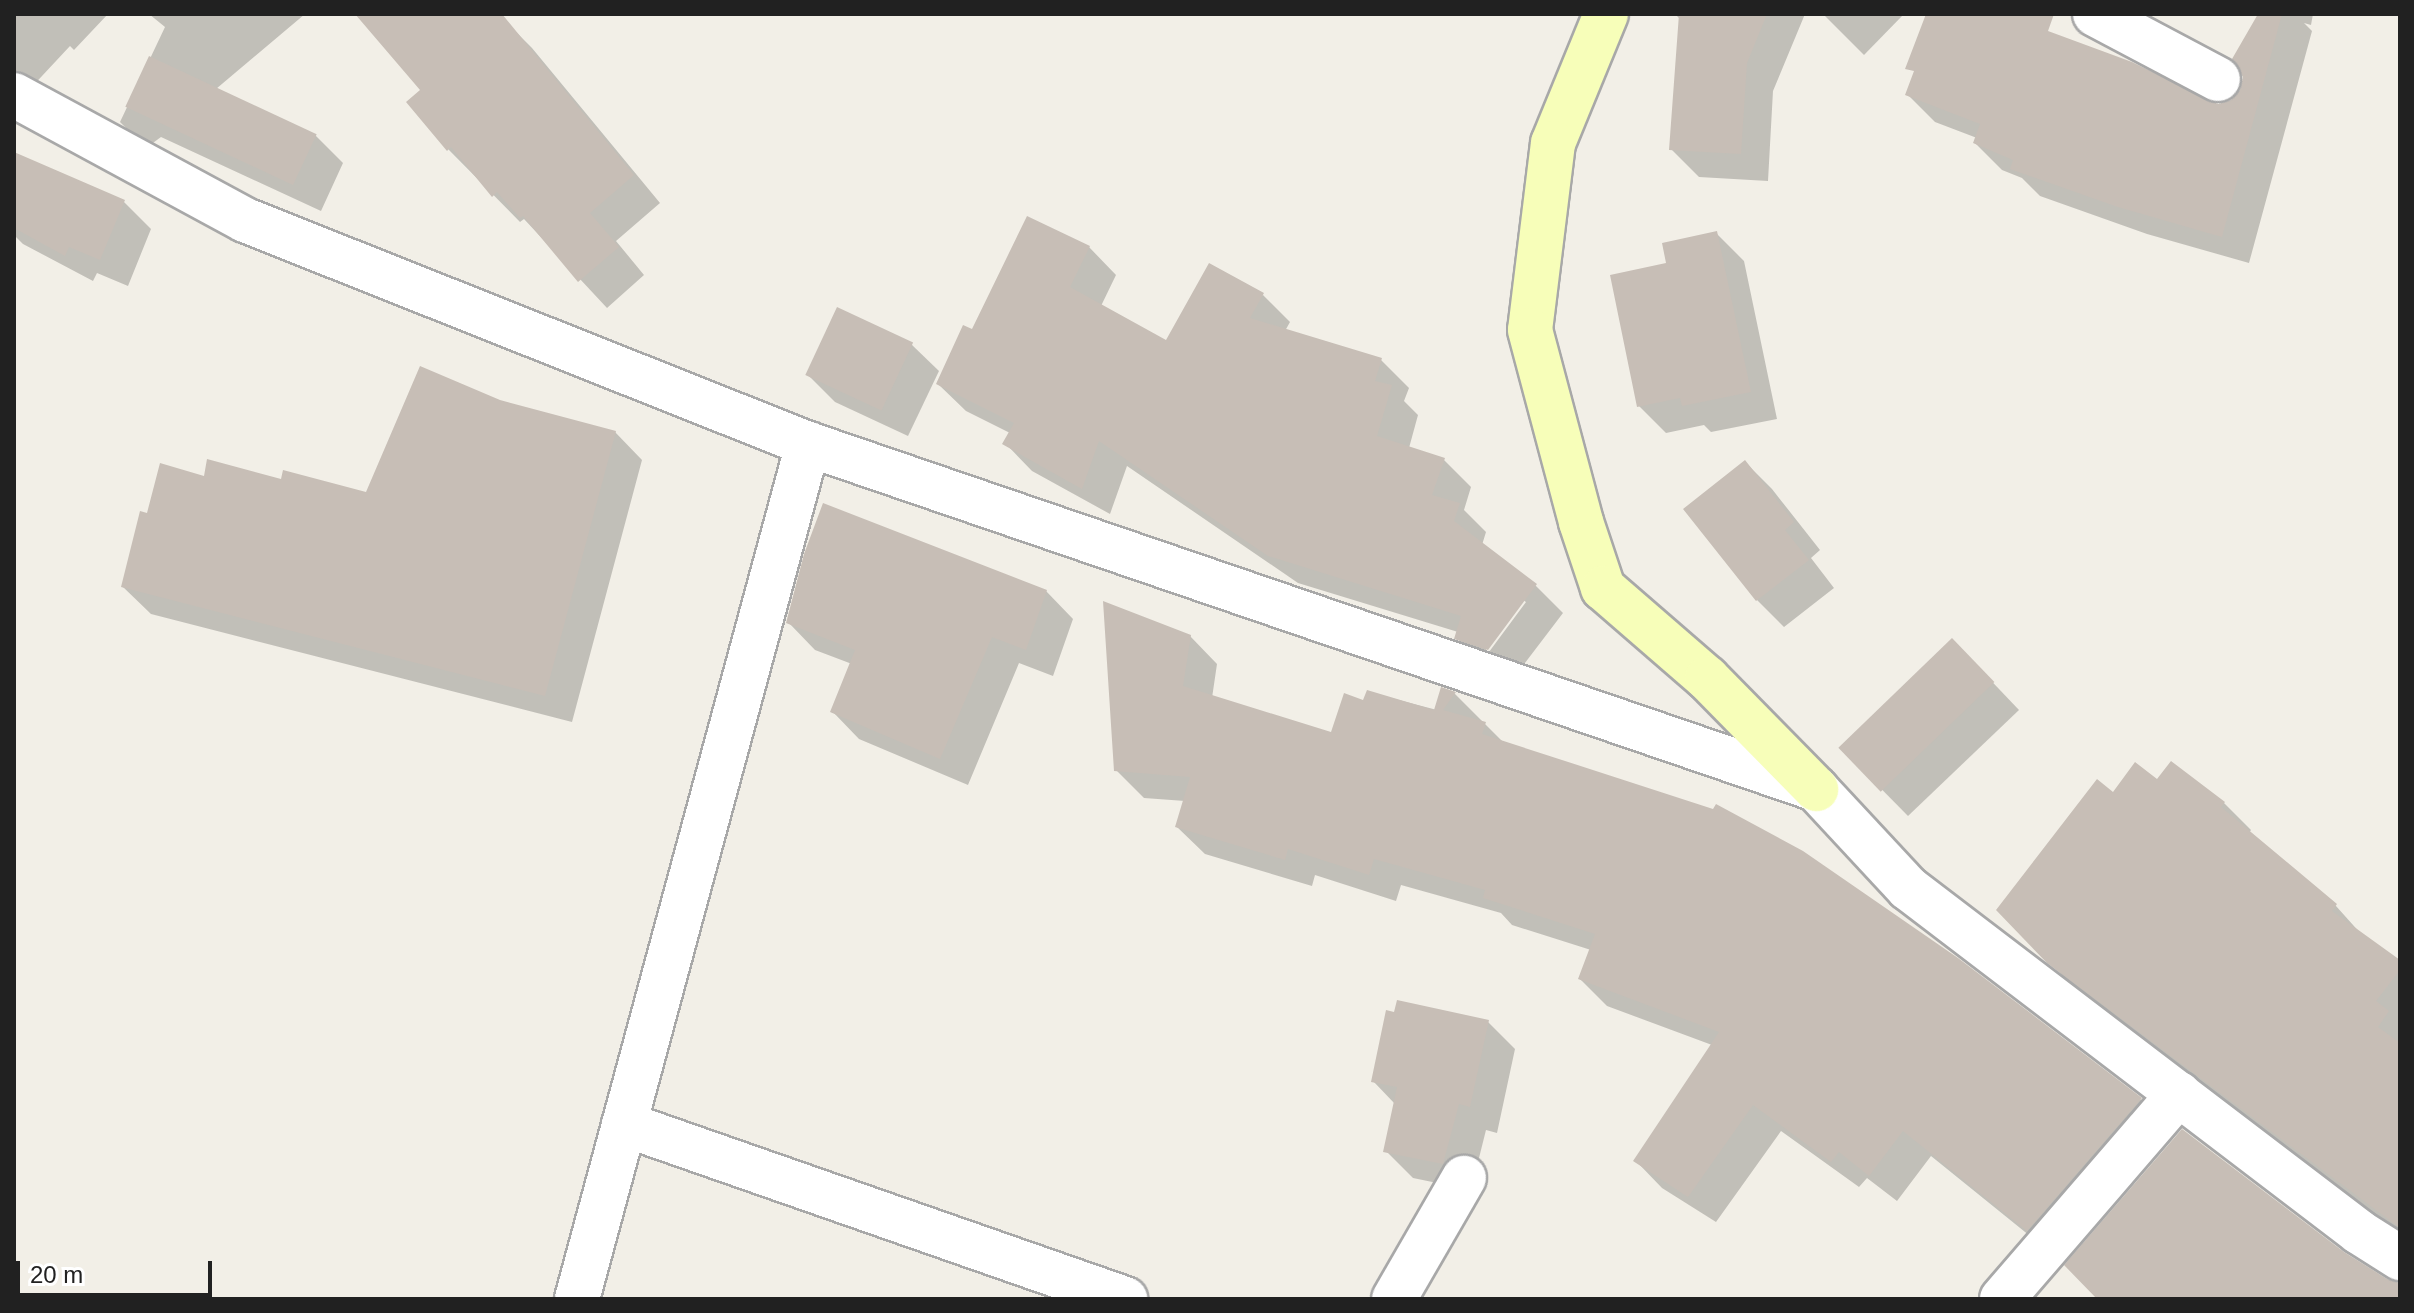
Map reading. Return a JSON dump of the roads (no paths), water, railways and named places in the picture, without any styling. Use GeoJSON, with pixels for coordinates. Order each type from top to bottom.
{"type":"FeatureCollection","features":[{"type":"Feature","properties":{"kind":"street"},"geometry":{"type":"LineString","coordinates":[[1606,14],[1553,143],[1530,330],[1581,522],[1603,588],[1707,678],[1908,888],[2359,1232],[2400,1258]]}},
{"type":"Feature","properties":{"kind":"street"},"geometry":{"type":"LineString","coordinates":[[2117,19],[2218,79]]}},
{"type":"Feature","properties":{"kind":"street"},"geometry":{"type":"LineString","coordinates":[[14,95],[245,220],[808,444],[1816,789]]}},
{"type":"Feature","properties":{"kind":"street"},"geometry":{"type":"LineString","coordinates":[[577,1299],[808,444]]}},
{"type":"Feature","properties":{"kind":"street"},"geometry":{"type":"LineString","coordinates":[[2002,1299],[2179,1094]]}},
{"type":"Feature","properties":{"kind":"street"},"geometry":{"type":"LineString","coordinates":[[624,1124],[1125,1299]]}},
{"type":"Feature","properties":{"kind":"street"},"geometry":{"type":"LineString","coordinates":[[1394,1299],[1464,1178]]}}]}
